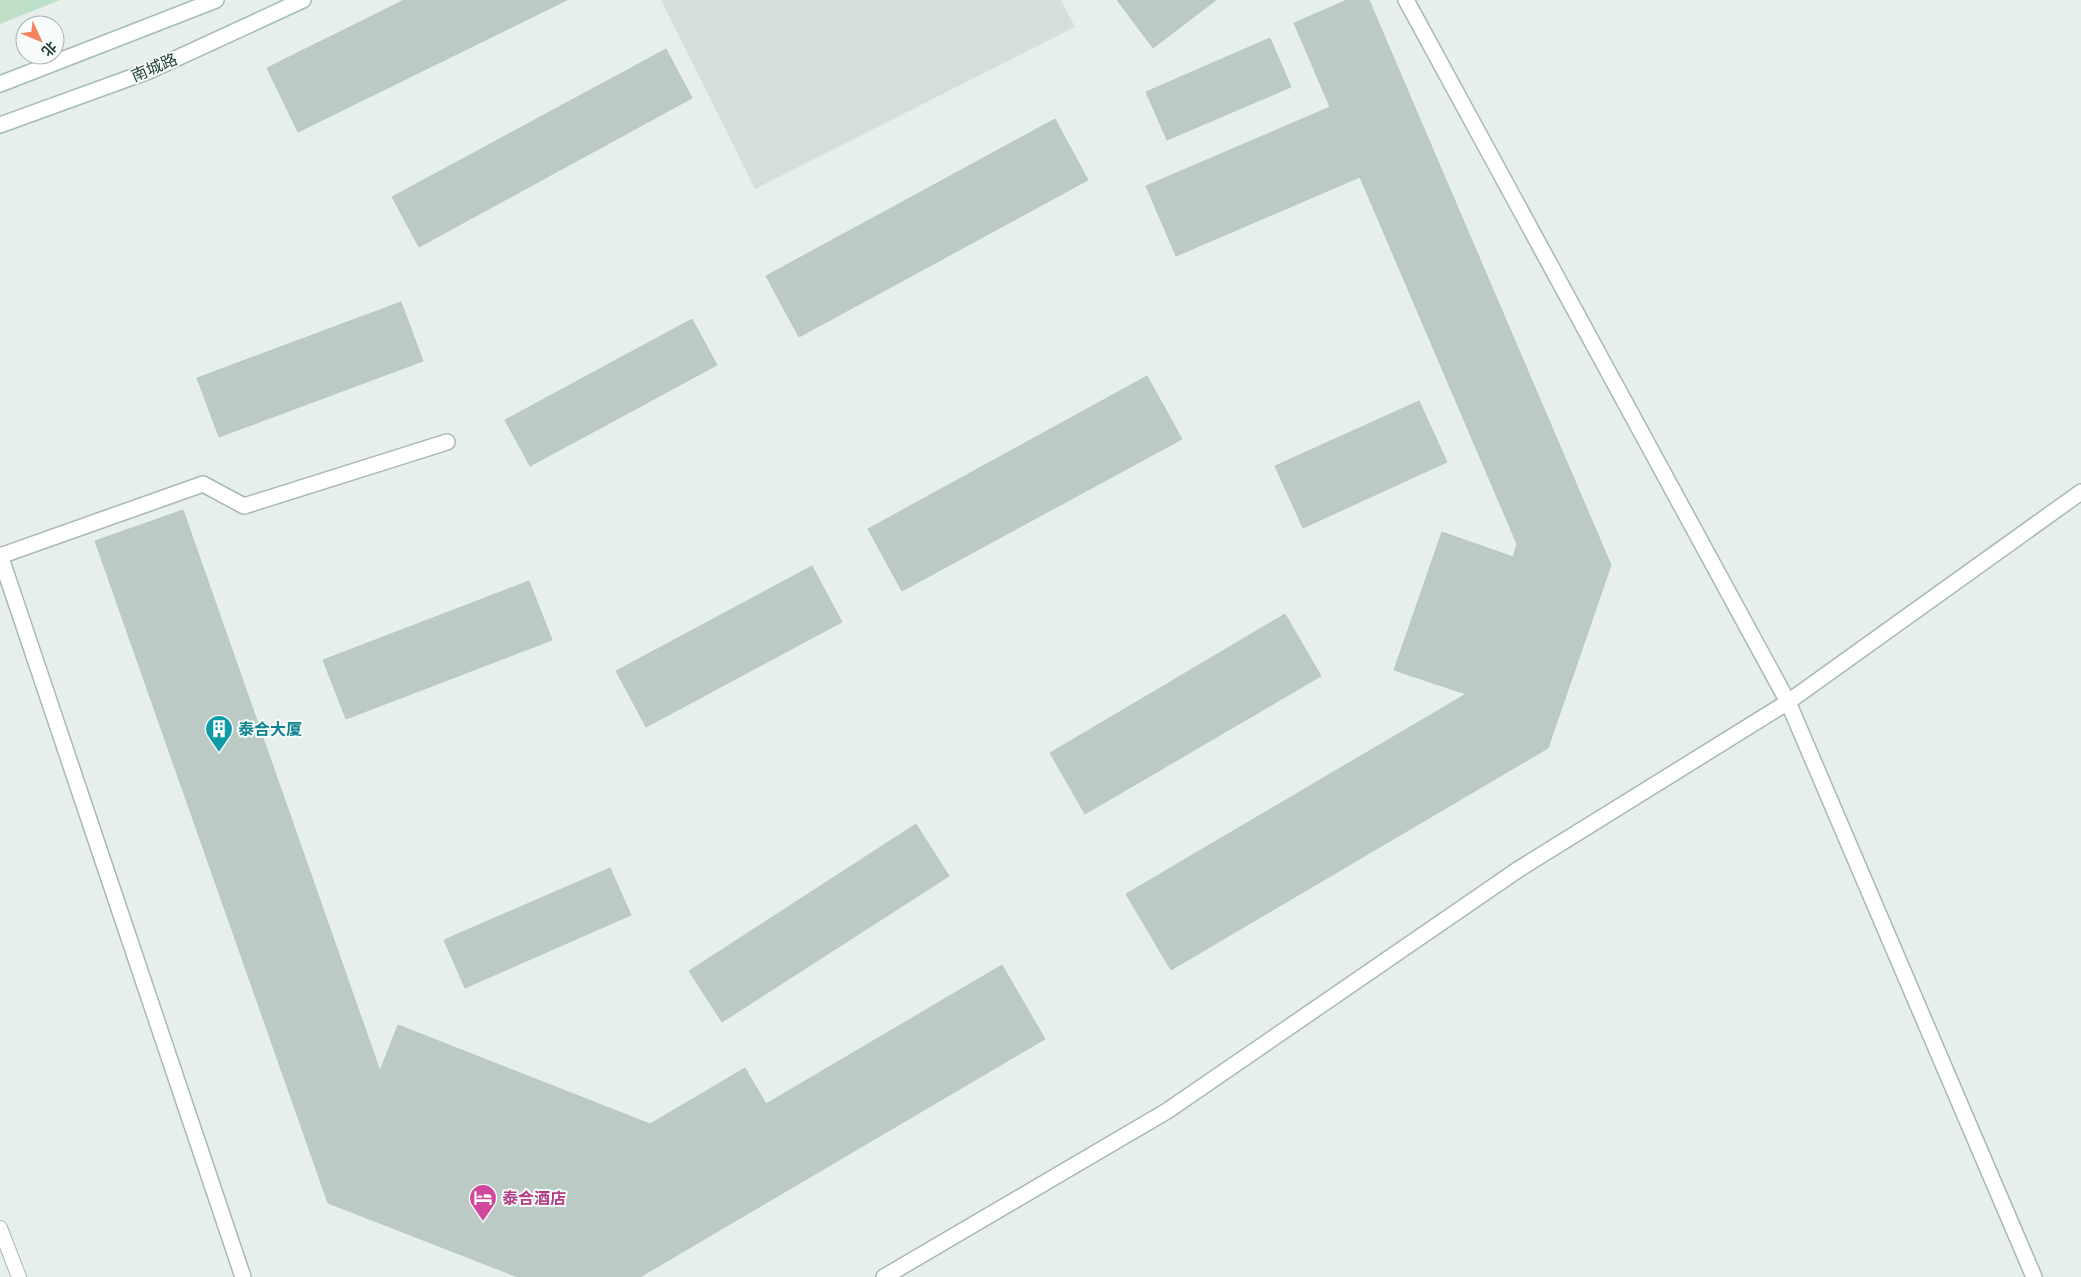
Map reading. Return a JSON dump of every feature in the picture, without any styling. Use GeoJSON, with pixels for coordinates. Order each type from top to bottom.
{"type":"FeatureCollection","features":[{"type":"Feature","properties":{"kind":"street"},"geometry":{"type":"LineString","coordinates":[[0,84],[216,0]]}},
{"type":"Feature","properties":{"kind":"street","name":"南城路"},"geometry":{"type":"LineString","coordinates":[[0,126],[149,71],[304,0]]}},
{"type":"Feature","properties":{"kind":"street"},"geometry":{"type":"LineString","coordinates":[[1406,0],[1788,702],[2034,1277]]}},
{"type":"Feature","properties":{"kind":"street"},"geometry":{"type":"LineString","coordinates":[[243,1277],[0,555],[203,484],[244,506],[447,442]]}},
{"type":"Feature","properties":{"kind":"street"},"geometry":{"type":"LineString","coordinates":[[884,1277],[1167,1111],[1519,869],[1788,702],[2081,492]]}},
{"type":"Feature","properties":{"kind":"lane"},"geometry":{"type":"LineString","coordinates":[[0,1228],[19,1277]]}},
{"type":"Feature","properties":{"kind":"shaded area"},"geometry":{"type":"Polygon","coordinates":[[[661,0],[1061,0],[1075,27],[755,189],[661,0]]]}},
{"type":"Feature","properties":{"kind":"green space"},"geometry":{"type":"Polygon","coordinates":[[[0,0],[60,0],[22,15],[15,15],[15,18],[0,24],[0,0]]]}},
{"type":"Feature","properties":{"kind":"building"},"geometry":{"type":"Polygon","coordinates":[[[404,0],[567,0],[298,132],[267,68],[404,0]]]}},
{"type":"Feature","properties":{"kind":"building"},"geometry":{"type":"Polygon","coordinates":[[[1117,0],[1216,0],[1153,48],[1117,0]]]}},
{"type":"Feature","properties":{"kind":"building"},"geometry":{"type":"Polygon","coordinates":[[[1347,0],[1369,0],[1611,565],[1548,748],[1171,970],[1126,894],[1466,694],[1394,670],[1442,532],[1513,557],[1517,544],[1294,23],[1347,0]]]}},
{"type":"Feature","properties":{"kind":"building"},"geometry":{"type":"Polygon","coordinates":[[[1270,38],[1291,87],[1167,140],[1146,92],[1270,38]]]}},
{"type":"Feature","properties":{"kind":"building"},"geometry":{"type":"Polygon","coordinates":[[[666,49],[692,98],[419,247],[392,197],[666,49]]]}},
{"type":"Feature","properties":{"kind":"building"},"geometry":{"type":"Polygon","coordinates":[[[1330,107],[1360,177],[1176,256],[1146,186],[1330,107]]]}},
{"type":"Feature","properties":{"kind":"building"},"geometry":{"type":"Polygon","coordinates":[[[1055,119],[1088,180],[799,337],[766,276],[1055,119]]]}},
{"type":"Feature","properties":{"kind":"building"},"geometry":{"type":"Polygon","coordinates":[[[401,302],[423,361],[219,437],[197,378],[401,302]]]}},
{"type":"Feature","properties":{"kind":"building"},"geometry":{"type":"Polygon","coordinates":[[[692,319],[717,365],[530,466],[505,420],[692,319]]]}},
{"type":"Feature","properties":{"kind":"building"},"geometry":{"type":"Polygon","coordinates":[[[1147,376],[1182,439],[902,591],[868,529],[1147,376]]]}},
{"type":"Feature","properties":{"kind":"building"},"geometry":{"type":"Polygon","coordinates":[[[1419,401],[1447,462],[1303,528],[1275,466],[1419,401]]]}},
{"type":"Feature","properties":{"kind":"building","name":"泰合大厦"},"geometry":{"type":"Polygon","coordinates":[[[183,510],[380,1071],[398,1025],[650,1124],[745,1068],[766,1104],[1002,965],[1045,1039],[640,1277],[518,1277],[328,1203],[95,541],[183,510]]]}},
{"type":"Feature","properties":{"kind":"building"},"geometry":{"type":"Polygon","coordinates":[[[812,566],[842,622],[646,727],[616,671],[812,566]]]}},
{"type":"Feature","properties":{"kind":"building"},"geometry":{"type":"Polygon","coordinates":[[[529,581],[552,640],[346,719],[323,660],[529,581]]]}},
{"type":"Feature","properties":{"kind":"building"},"geometry":{"type":"Polygon","coordinates":[[[1285,614],[1321,676],[1085,814],[1050,753],[1285,614]]]}},
{"type":"Feature","properties":{"kind":"building"},"geometry":{"type":"Polygon","coordinates":[[[916,824],[949,876],[722,1022],[689,971],[916,824]]]}},
{"type":"Feature","properties":{"kind":"building"},"geometry":{"type":"Polygon","coordinates":[[[610,868],[631,915],[465,988],[444,940],[610,868]]]}},
{"type":"Feature","properties":{"kind":"place","name":"泰合大厦"},"geometry":{"type":"Point","coordinates":[219,753]}},
{"type":"Feature","properties":{"kind":"place","name":"泰合酒店"},"geometry":{"type":"Point","coordinates":[483,1222]}}]}
